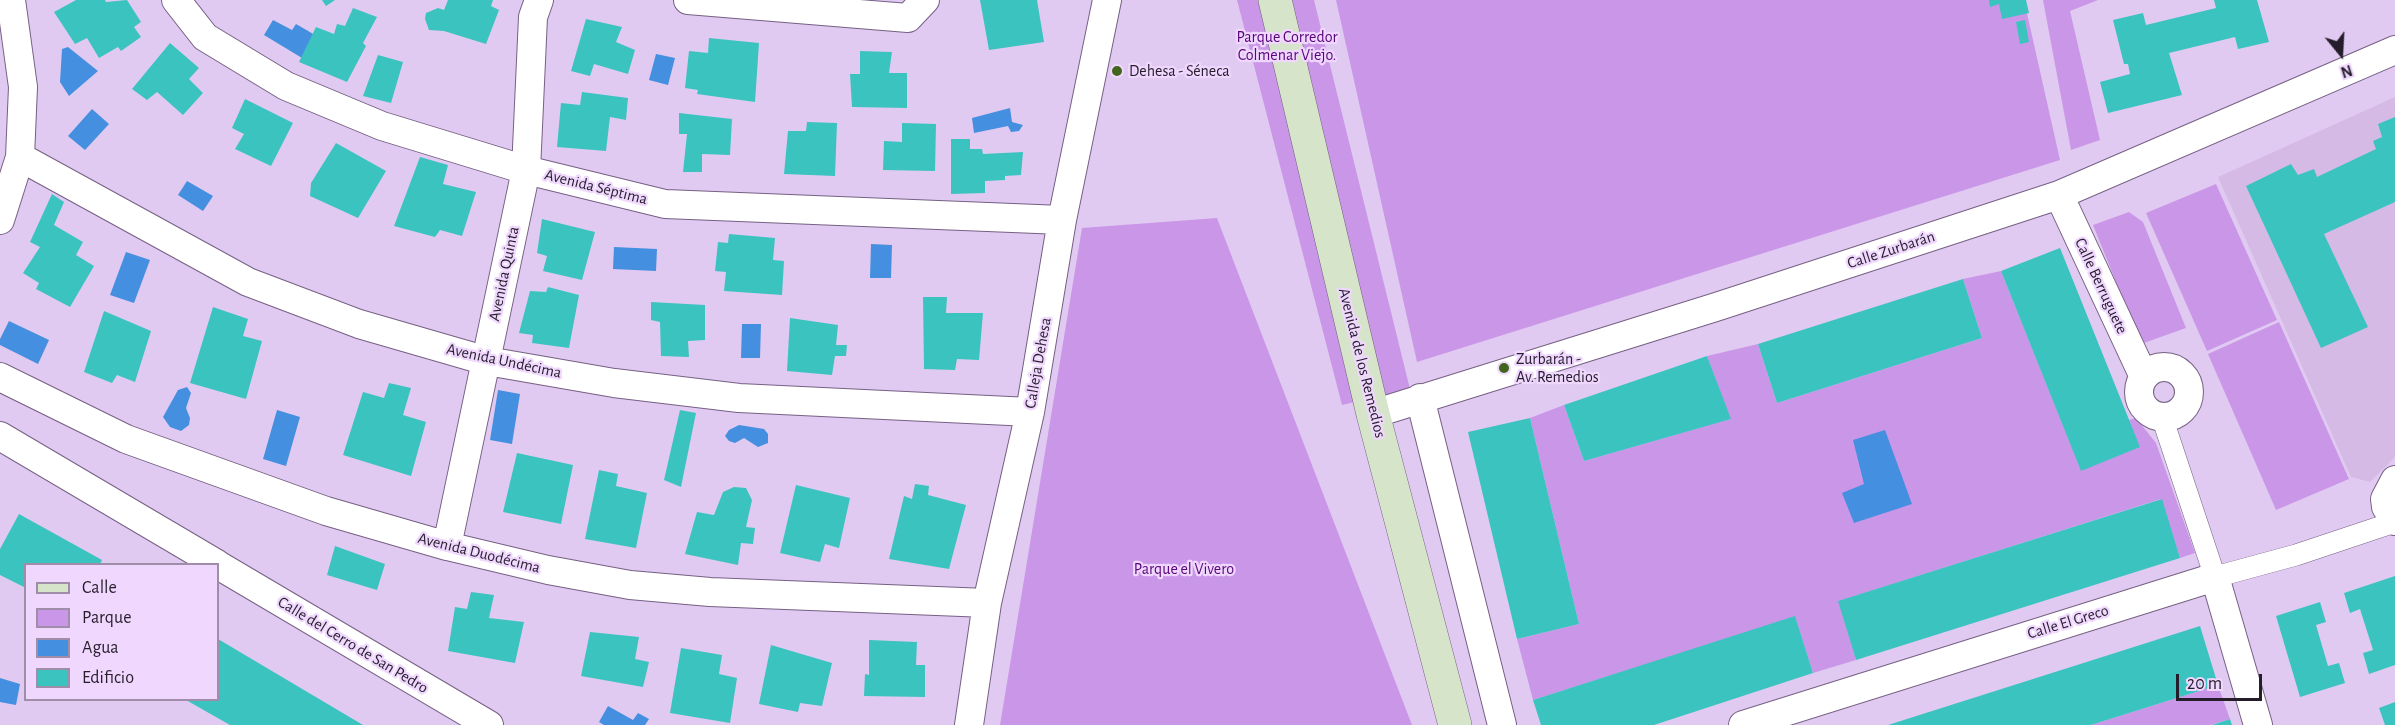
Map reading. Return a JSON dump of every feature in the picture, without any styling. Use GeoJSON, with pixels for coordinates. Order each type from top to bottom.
{"type":"FeatureCollection","features":[{"type":"Feature","properties":{"kind":"main road","name":"Avenida de los Remedios"},"geometry":{"type":"LineString","coordinates":[[1275,0],[1373,414],[1455,725]]}},
{"type":"Feature","properties":{"kind":"street"},"geometry":{"type":"LineString","coordinates":[[0,220],[20,157],[23,87],[11,0]]}},
{"type":"Feature","properties":{"kind":"street","name":"Avenida Séptima"},"geometry":{"type":"LineString","coordinates":[[176,0],[205,37],[286,86],[382,126],[526,170],[665,204],[1062,220]]}},
{"type":"Feature","properties":{"kind":"street","name":"Avenida Quinta"},"geometry":{"type":"LineString","coordinates":[[447,546],[526,170],[533,17],[539,0]]}},
{"type":"Feature","properties":{"kind":"street"},"geometry":{"type":"LineString","coordinates":[[688,0],[908,18],[925,0]]}},
{"type":"Feature","properties":{"kind":"street","name":"Calleja Dehesa"},"geometry":{"type":"LineString","coordinates":[[969,725],[987,603],[1030,412],[1062,220],[1107,0]]}},
{"type":"Feature","properties":{"kind":"street","name":"Calle Zurbarán"},"geometry":{"type":"LineString","coordinates":[[1373,414],[1716,307],[2059,195],[2395,50]]}},
{"type":"Feature","properties":{"kind":"street","name":"Avenida Undécima"},"geometry":{"type":"LineString","coordinates":[[20,157],[153,232],[248,282],[359,324],[487,361],[614,383],[739,398],[1030,412]]}},
{"type":"Feature","properties":{"kind":"street","name":"Calle Berruguete"},"geometry":{"type":"LineString","coordinates":[[2059,195],[2144,377]]}},
{"type":"Feature","properties":{"kind":"street"},"geometry":{"type":"LineString","coordinates":[[2165,367],[2180,372],[2186,378],[2190,394],[2187,402],[2177,414],[2162,417],[2148,411],[2140,399],[2140,384],[2144,377],[2157,368],[2165,367]]}},
{"type":"Feature","properties":{"kind":"street","name":"Avenida Duodécima"},"geometry":{"type":"LineString","coordinates":[[0,377],[126,439],[326,512],[447,546],[630,585],[710,592],[987,603]]}},
{"type":"Feature","properties":{"kind":"street"},"geometry":{"type":"LineString","coordinates":[[1420,398],[1502,725]]}},
{"type":"Feature","properties":{"kind":"street"},"geometry":{"type":"LineString","coordinates":[[2162,417],[2215,577],[2258,725]]}},
{"type":"Feature","properties":{"kind":"street","name":"Calle del Cerro de San Pedro"},"geometry":{"type":"LineString","coordinates":[[0,436],[214,563]]}},
{"type":"Feature","properties":{"kind":"street"},"geometry":{"type":"LineString","coordinates":[[2395,480],[2385,499],[2386,507],[2395,521]]}},
{"type":"Feature","properties":{"kind":"street","name":"Calle El Greco"},"geometry":{"type":"LineString","coordinates":[[1743,725],[2215,577],[2296,555],[2395,521]]}},
{"type":"Feature","properties":{"kind":"street","name":"Calle del Cerro de San Pedro"},"geometry":{"type":"LineString","coordinates":[[219,566],[489,725]]}},
{"type":"Feature","properties":{"kind":"shaded area"},"geometry":{"type":"Polygon","coordinates":[[[2395,97],[2395,457],[2370,482],[2351,477],[2218,177],[2395,97]]]}},
{"type":"Feature","properties":{"kind":"green space","name":"Parque Corredor Colmenar Viejo."},"geometry":{"type":"Polygon","coordinates":[[[1237,0],[1314,0],[1410,389],[1342,405],[1237,0]]]}},
{"type":"Feature","properties":{"kind":"green space"},"geometry":{"type":"Polygon","coordinates":[[[1336,0],[2024,0],[2060,160],[1417,362],[1336,0]]]}},
{"type":"Feature","properties":{"kind":"green space"},"geometry":{"type":"Polygon","coordinates":[[[2043,0],[2098,0],[2070,11],[2100,140],[2071,150],[2043,0]]]}},
{"type":"Feature","properties":{"kind":"green space"},"geometry":{"type":"Polygon","coordinates":[[[2216,184],[2277,320],[2207,351],[2146,213],[2216,184]]]}},
{"type":"Feature","properties":{"kind":"green space"},"geometry":{"type":"Polygon","coordinates":[[[2129,212],[2143,222],[2186,328],[2141,344],[2093,225],[2129,212]]]}},
{"type":"Feature","properties":{"kind":"green space","name":"Parque el Vivero"},"geometry":{"type":"Polygon","coordinates":[[[1217,218],[1412,725],[1000,725],[1082,228],[1217,218]]]}},
{"type":"Feature","properties":{"kind":"green space"},"geometry":{"type":"Polygon","coordinates":[[[2001,271],[2081,470],[2129,420],[2136,418],[2156,443],[2195,553],[2180,558],[2161,499],[1839,601],[1856,660],[1813,673],[1795,617],[1533,700],[1517,639],[1579,624],[1530,418],[1564,405],[1584,461],[1730,419],[1707,356],[1758,344],[1777,403],[1982,338],[1963,279],[2001,271]]]}},
{"type":"Feature","properties":{"kind":"green space"},"geometry":{"type":"Polygon","coordinates":[[[2279,322],[2349,479],[2276,510],[2208,354],[2279,322]]]}},
{"type":"Feature","properties":{"kind":"green space"},"geometry":{"type":"Polygon","coordinates":[[[2218,685],[2230,719],[2211,725],[2091,725],[2218,685]]]}},
{"type":"Feature","properties":{"kind":"water"},"geometry":{"type":"Polygon","coordinates":[[[273,20],[292,30],[296,24],[315,35],[302,58],[264,35],[273,20]]]}},
{"type":"Feature","properties":{"kind":"water"},"geometry":{"type":"Polygon","coordinates":[[[68,47],[98,71],[69,96],[60,82],[62,49],[68,47]]]}},
{"type":"Feature","properties":{"kind":"water"},"geometry":{"type":"Polygon","coordinates":[[[656,54],[675,58],[668,85],[649,80],[656,54]]]}},
{"type":"Feature","properties":{"kind":"water"},"geometry":{"type":"Polygon","coordinates":[[[1010,108],[1012,122],[1023,125],[1019,131],[1011,132],[1008,126],[974,133],[972,118],[1010,108]]]}},
{"type":"Feature","properties":{"kind":"water"},"geometry":{"type":"Polygon","coordinates":[[[92,109],[109,124],[85,150],[68,136],[92,109]]]}},
{"type":"Feature","properties":{"kind":"water"},"geometry":{"type":"Polygon","coordinates":[[[187,181],[213,196],[203,211],[178,195],[187,181]]]}},
{"type":"Feature","properties":{"kind":"water"},"geometry":{"type":"Polygon","coordinates":[[[871,244],[892,245],[891,278],[870,278],[871,244]]]}},
{"type":"Feature","properties":{"kind":"water"},"geometry":{"type":"Polygon","coordinates":[[[614,247],[657,249],[656,271],[613,269],[614,247]]]}},
{"type":"Feature","properties":{"kind":"water"},"geometry":{"type":"Polygon","coordinates":[[[126,252],[150,260],[134,303],[110,295],[126,252]]]}},
{"type":"Feature","properties":{"kind":"water"},"geometry":{"type":"Polygon","coordinates":[[[9,321],[49,340],[38,364],[0,345],[0,339],[9,321]]]}},
{"type":"Feature","properties":{"kind":"water"},"geometry":{"type":"Polygon","coordinates":[[[742,324],[761,324],[760,358],[741,358],[742,324]]]}},
{"type":"Feature","properties":{"kind":"water"},"geometry":{"type":"Polygon","coordinates":[[[187,387],[191,393],[186,408],[190,418],[189,425],[181,431],[170,427],[163,417],[178,390],[187,387]]]}},
{"type":"Feature","properties":{"kind":"water"},"geometry":{"type":"Polygon","coordinates":[[[498,390],[520,394],[512,444],[490,440],[498,390]]]}},
{"type":"Feature","properties":{"kind":"water"},"geometry":{"type":"Polygon","coordinates":[[[277,410],[300,417],[286,466],[263,459],[277,410]]]}},
{"type":"Feature","properties":{"kind":"water"},"geometry":{"type":"Polygon","coordinates":[[[739,425],[764,429],[768,434],[768,443],[758,447],[744,438],[735,443],[729,441],[725,436],[729,430],[739,425]]]}},
{"type":"Feature","properties":{"kind":"water"},"geometry":{"type":"Polygon","coordinates":[[[1885,430],[1912,504],[1854,523],[1842,493],[1864,484],[1853,440],[1885,430]]]}},
{"type":"Feature","properties":{"kind":"water"},"geometry":{"type":"Polygon","coordinates":[[[0,678],[20,684],[16,705],[0,702],[0,678]]]}},
{"type":"Feature","properties":{"kind":"water"},"geometry":{"type":"Polygon","coordinates":[[[608,706],[633,720],[638,713],[649,719],[645,725],[604,725],[599,722],[608,706]]]}},
{"type":"Feature","properties":{"kind":"building"},"geometry":{"type":"Polygon","coordinates":[[[76,0],[105,0],[106,2],[127,0],[141,22],[134,27],[141,37],[121,51],[118,47],[99,58],[87,38],[75,44],[54,12],[76,0]]]}},
{"type":"Feature","properties":{"kind":"building"},"geometry":{"type":"Polygon","coordinates":[[[322,0],[335,0],[326,6],[322,0]]]}},
{"type":"Feature","properties":{"kind":"building"},"geometry":{"type":"Polygon","coordinates":[[[448,0],[493,0],[491,6],[499,10],[486,44],[444,31],[429,30],[425,19],[426,13],[438,8],[444,10],[448,0]]]}},
{"type":"Feature","properties":{"kind":"building"},"geometry":{"type":"Polygon","coordinates":[[[980,0],[1037,0],[1044,42],[989,50],[980,0]]]}},
{"type":"Feature","properties":{"kind":"building"},"geometry":{"type":"Polygon","coordinates":[[[1989,0],[2026,0],[2029,13],[2002,19],[1999,4],[1990,7],[1989,0]]]}},
{"type":"Feature","properties":{"kind":"building"},"geometry":{"type":"Polygon","coordinates":[[[2214,0],[2257,0],[2269,42],[2238,49],[2235,37],[2169,53],[2182,95],[2108,113],[2100,82],[2130,74],[2128,64],[2124,64],[2113,20],[2143,13],[2146,25],[2216,8],[2214,0]]]}},
{"type":"Feature","properties":{"kind":"building"},"geometry":{"type":"Polygon","coordinates":[[[353,8],[377,17],[363,43],[366,46],[347,82],[299,62],[316,27],[334,34],[337,24],[345,26],[353,8]]]}},
{"type":"Feature","properties":{"kind":"building"},"geometry":{"type":"Polygon","coordinates":[[[586,19],[622,27],[616,42],[635,50],[628,74],[594,64],[590,76],[571,71],[586,19]]]}},
{"type":"Feature","properties":{"kind":"building"},"geometry":{"type":"Polygon","coordinates":[[[2025,20],[2029,42],[2020,44],[2016,22],[2025,20]]]}},
{"type":"Feature","properties":{"kind":"building"},"geometry":{"type":"Polygon","coordinates":[[[709,38],[759,43],[755,102],[697,94],[698,90],[685,88],[689,51],[708,53],[709,38]]]}},
{"type":"Feature","properties":{"kind":"building"},"geometry":{"type":"Polygon","coordinates":[[[170,43],[199,68],[189,79],[203,93],[183,115],[157,92],[147,100],[132,89],[170,43]]]}},
{"type":"Feature","properties":{"kind":"building"},"geometry":{"type":"Polygon","coordinates":[[[860,51],[892,52],[889,73],[907,73],[907,108],[852,107],[850,74],[860,74],[860,51]]]}},
{"type":"Feature","properties":{"kind":"building"},"geometry":{"type":"Polygon","coordinates":[[[378,55],[403,62],[391,103],[363,96],[378,55]]]}},
{"type":"Feature","properties":{"kind":"building"},"geometry":{"type":"Polygon","coordinates":[[[582,92],[628,98],[626,120],[610,117],[606,151],[557,147],[561,103],[580,105],[582,92]]]}},
{"type":"Feature","properties":{"kind":"building"},"geometry":{"type":"Polygon","coordinates":[[[245,99],[293,123],[271,166],[235,149],[244,134],[232,128],[245,99]]]}},
{"type":"Feature","properties":{"kind":"building"},"geometry":{"type":"Polygon","coordinates":[[[679,113],[732,119],[730,155],[702,154],[702,172],[683,172],[687,134],[679,134],[679,113]]]}},
{"type":"Feature","properties":{"kind":"building"},"geometry":{"type":"Polygon","coordinates":[[[2395,117],[2395,202],[2324,234],[2368,327],[2321,348],[2246,186],[2291,164],[2298,175],[2314,169],[2317,177],[2376,149],[2373,141],[2382,137],[2378,124],[2395,117]]]}},
{"type":"Feature","properties":{"kind":"building"},"geometry":{"type":"Polygon","coordinates":[[[807,122],[837,123],[835,176],[784,174],[788,131],[806,131],[807,122]]]}},
{"type":"Feature","properties":{"kind":"building"},"geometry":{"type":"Polygon","coordinates":[[[902,123],[936,124],[935,171],[883,170],[884,141],[902,142],[902,123]]]}},
{"type":"Feature","properties":{"kind":"building"},"geometry":{"type":"Polygon","coordinates":[[[951,139],[970,139],[970,149],[982,149],[983,154],[1023,152],[1021,175],[1005,176],[1005,180],[985,181],[985,193],[951,194],[951,139]]]}},
{"type":"Feature","properties":{"kind":"building"},"geometry":{"type":"Polygon","coordinates":[[[336,143],[386,171],[358,218],[310,196],[311,183],[336,143]]]}},
{"type":"Feature","properties":{"kind":"building"},"geometry":{"type":"Polygon","coordinates":[[[420,157],[448,165],[443,184],[476,192],[462,236],[440,230],[435,237],[394,226],[420,157]]]}},
{"type":"Feature","properties":{"kind":"building"},"geometry":{"type":"Polygon","coordinates":[[[52,194],[64,202],[54,225],[83,242],[76,255],[94,266],[70,307],[36,289],[39,283],[23,273],[40,247],[30,242],[52,194]]]}},
{"type":"Feature","properties":{"kind":"building"},"geometry":{"type":"Polygon","coordinates":[[[542,219],[595,232],[582,280],[543,271],[547,256],[537,253],[542,219]]]}},
{"type":"Feature","properties":{"kind":"building"},"geometry":{"type":"Polygon","coordinates":[[[729,234],[775,238],[773,260],[784,261],[782,295],[724,291],[726,272],[715,271],[718,242],[728,243],[729,234]]]}},
{"type":"Feature","properties":{"kind":"building"},"geometry":{"type":"Polygon","coordinates":[[[2060,248],[2140,447],[2081,471],[2001,271],[2060,248]]]}},
{"type":"Feature","properties":{"kind":"building"},"geometry":{"type":"Polygon","coordinates":[[[1963,279],[1982,338],[1777,403],[1758,344],[1963,279]]]}},
{"type":"Feature","properties":{"kind":"building"},"geometry":{"type":"Polygon","coordinates":[[[548,287],[579,295],[569,348],[532,343],[533,335],[519,333],[530,291],[546,292],[548,287]]]}},
{"type":"Feature","properties":{"kind":"building"},"geometry":{"type":"Polygon","coordinates":[[[923,297],[947,297],[946,313],[983,313],[979,360],[957,359],[955,370],[924,369],[923,297]]]}},
{"type":"Feature","properties":{"kind":"building"},"geometry":{"type":"Polygon","coordinates":[[[651,302],[705,305],[705,340],[688,341],[689,357],[661,356],[660,322],[651,320],[651,302]]]}},
{"type":"Feature","properties":{"kind":"building"},"geometry":{"type":"Polygon","coordinates":[[[213,307],[248,319],[243,336],[262,341],[246,399],[190,383],[213,307]]]}},
{"type":"Feature","properties":{"kind":"building"},"geometry":{"type":"Polygon","coordinates":[[[104,311],[151,331],[135,382],[117,375],[112,383],[84,372],[104,311]]]}},
{"type":"Feature","properties":{"kind":"building"},"geometry":{"type":"Polygon","coordinates":[[[790,318],[838,325],[836,345],[847,345],[846,356],[835,356],[832,375],[787,371],[790,318]]]}},
{"type":"Feature","properties":{"kind":"building"},"geometry":{"type":"Polygon","coordinates":[[[1707,356],[1731,419],[1584,461],[1564,405],[1707,356]]]}},
{"type":"Feature","properties":{"kind":"building"},"geometry":{"type":"Polygon","coordinates":[[[389,383],[411,388],[403,415],[426,422],[411,476],[343,455],[363,392],[384,398],[389,383]]]}},
{"type":"Feature","properties":{"kind":"building"},"geometry":{"type":"Polygon","coordinates":[[[680,410],[696,413],[681,487],[664,480],[680,410]]]}},
{"type":"Feature","properties":{"kind":"building"},"geometry":{"type":"Polygon","coordinates":[[[1530,418],[1579,624],[1517,639],[1468,432],[1530,418]]]}},
{"type":"Feature","properties":{"kind":"building"},"geometry":{"type":"Polygon","coordinates":[[[517,453],[573,465],[561,524],[503,512],[517,453]]]}},
{"type":"Feature","properties":{"kind":"building"},"geometry":{"type":"Polygon","coordinates":[[[599,470],[618,474],[616,486],[647,493],[636,548],[585,539],[599,470]]]}},
{"type":"Feature","properties":{"kind":"building"},"geometry":{"type":"Polygon","coordinates":[[[915,484],[929,486],[928,495],[966,505],[949,569],[889,559],[904,496],[912,499],[915,484]]]}},
{"type":"Feature","properties":{"kind":"building"},"geometry":{"type":"Polygon","coordinates":[[[796,485],[850,498],[839,548],[825,544],[820,562],[780,553],[796,485]]]}},
{"type":"Feature","properties":{"kind":"building"},"geometry":{"type":"Polygon","coordinates":[[[734,487],[746,488],[752,500],[746,527],[755,528],[753,544],[741,543],[738,565],[685,554],[697,512],[714,515],[723,492],[734,487]]]}},
{"type":"Feature","properties":{"kind":"building"},"geometry":{"type":"Polygon","coordinates":[[[2162,499],[2180,558],[1856,660],[1838,601],[2162,499]]]}},
{"type":"Feature","properties":{"kind":"building"},"geometry":{"type":"Polygon","coordinates":[[[19,514],[102,560],[100,563],[24,563],[24,587],[0,575],[0,549],[19,514]]]}},
{"type":"Feature","properties":{"kind":"building"},"geometry":{"type":"Polygon","coordinates":[[[335,546],[385,564],[377,590],[327,575],[335,546]]]}},
{"type":"Feature","properties":{"kind":"building"},"geometry":{"type":"Polygon","coordinates":[[[2395,576],[2395,665],[2369,674],[2363,653],[2373,650],[2360,609],[2350,613],[2344,593],[2395,576]]]}},
{"type":"Feature","properties":{"kind":"building"},"geometry":{"type":"Polygon","coordinates":[[[471,592],[494,595],[489,618],[524,622],[515,663],[448,651],[455,607],[467,609],[471,592]]]}},
{"type":"Feature","properties":{"kind":"building"},"geometry":{"type":"Polygon","coordinates":[[[2320,602],[2326,622],[2316,625],[2328,666],[2339,663],[2345,683],[2300,697],[2276,616],[2320,602]]]}},
{"type":"Feature","properties":{"kind":"building"},"geometry":{"type":"Polygon","coordinates":[[[1795,616],[1813,673],[1654,725],[1541,725],[1533,700],[1795,616]]]}},
{"type":"Feature","properties":{"kind":"building"},"geometry":{"type":"Polygon","coordinates":[[[2200,626],[2218,685],[2091,725],[1888,725],[2200,626]]]}},
{"type":"Feature","properties":{"kind":"building"},"geometry":{"type":"Polygon","coordinates":[[[590,632],[639,637],[635,659],[649,662],[643,687],[581,676],[590,632]]]}},
{"type":"Feature","properties":{"kind":"building"},"geometry":{"type":"Polygon","coordinates":[[[219,640],[363,725],[230,725],[188,701],[219,701],[219,640]]]}},
{"type":"Feature","properties":{"kind":"building"},"geometry":{"type":"Polygon","coordinates":[[[869,640],[917,642],[916,665],[925,665],[925,697],[864,696],[865,674],[869,675],[869,640]]]}},
{"type":"Feature","properties":{"kind":"building"},"geometry":{"type":"Polygon","coordinates":[[[771,645],[832,663],[822,706],[800,703],[798,712],[759,704],[771,645]]]}},
{"type":"Feature","properties":{"kind":"building"},"geometry":{"type":"Polygon","coordinates":[[[681,648],[722,655],[719,674],[737,678],[730,723],[670,713],[681,648]]]}},
{"type":"Feature","properties":{"kind":"building"},"geometry":{"type":"Polygon","coordinates":[[[2395,702],[2395,725],[2385,725],[2379,708],[2395,702]]]}},
{"type":"Feature","properties":{"kind":"building"},"geometry":{"type":"Polygon","coordinates":[[[2230,719],[2232,725],[2212,725],[2230,719]]]}},
{"type":"Feature","properties":{"kind":"place","name":"Dehesa - Séneca"},"geometry":{"type":"Point","coordinates":[1117,71]}},
{"type":"Feature","properties":{"kind":"place","name":"Zurbarán - Av. Remedios"},"geometry":{"type":"Point","coordinates":[1504,368]}}]}
